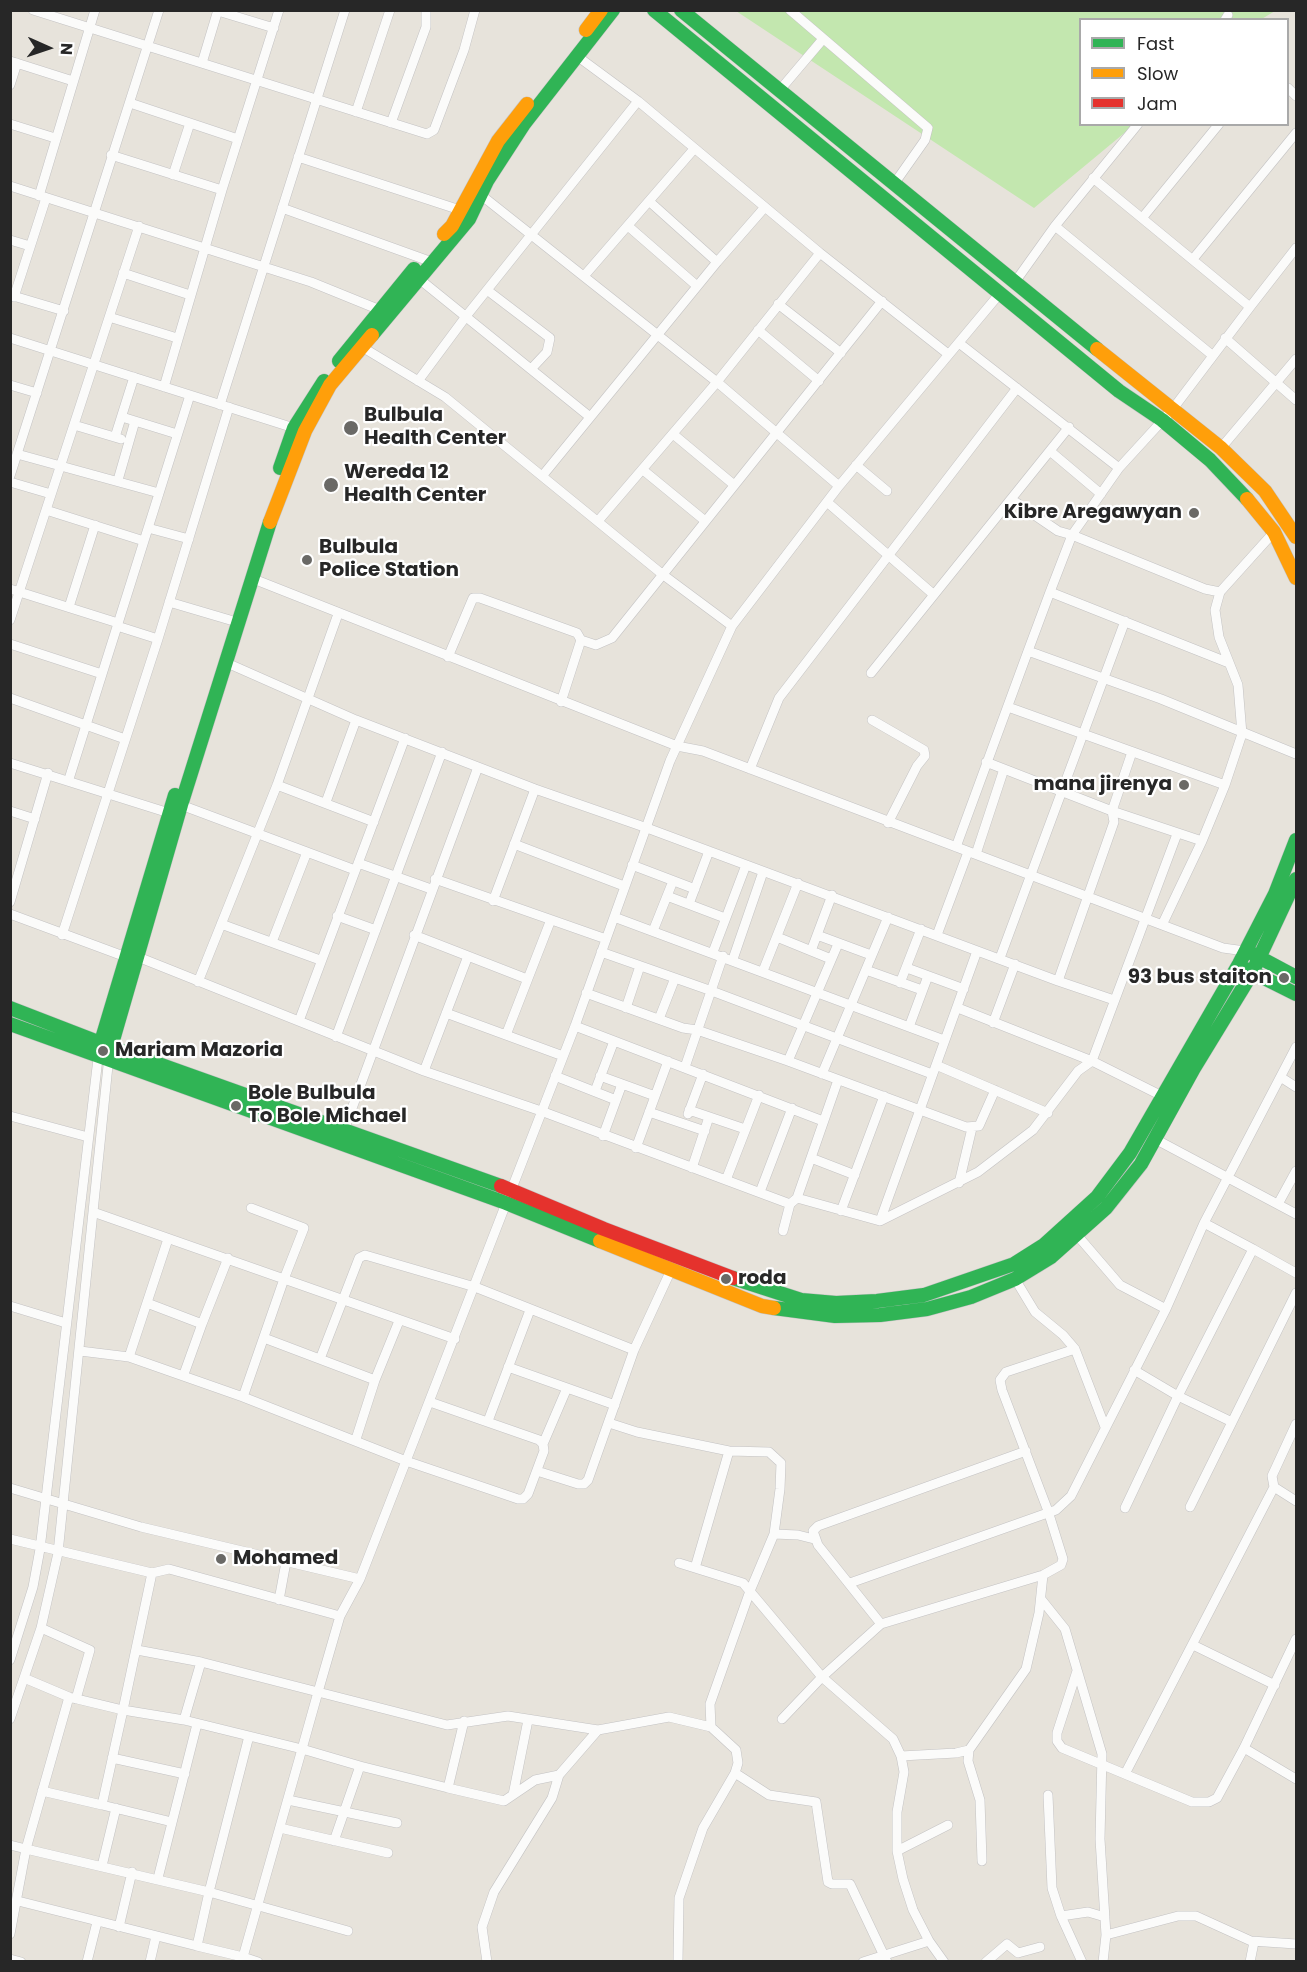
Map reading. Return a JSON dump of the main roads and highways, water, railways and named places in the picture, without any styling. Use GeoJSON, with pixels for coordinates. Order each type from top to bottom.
{"type":"FeatureCollection","features":[{"type":"Feature","properties":{"kind":"main road"},"geometry":{"type":"LineString","coordinates":[[132,957],[227,663],[251,578],[284,481],[305,430],[330,385],[418,278],[452,226],[498,141],[601,10]]}},
{"type":"Feature","properties":{"kind":"main road"},"geometry":{"type":"LineString","coordinates":[[105,1051],[169,813],[294,428],[311,399],[380,310],[469,219],[524,124],[613,10]]}},
{"type":"Feature","properties":{"kind":"main road"},"geometry":{"type":"LineString","coordinates":[[654,10],[1119,391],[1167,415],[1221,448],[1265,491],[1296,537]]}},
{"type":"Feature","properties":{"kind":"main road"},"geometry":{"type":"LineString","coordinates":[[681,10],[1015,282],[1167,415],[1251,502],[1274,532],[1296,578]]}},
{"type":"Feature","properties":{"kind":"main road"},"geometry":{"type":"LineString","coordinates":[[10,1023],[105,1051],[344,1130],[509,1197],[671,1270],[771,1308],[835,1316],[880,1315],[927,1309],[971,1298],[1015,1279],[1051,1257],[1077,1235],[1112,1188],[1162,1096],[1239,964],[1275,894],[1296,840]]}},
{"type":"Feature","properties":{"kind":"main road"},"geometry":{"type":"LineString","coordinates":[[10,1008],[105,1051],[625,1237],[766,1290],[801,1300],[836,1303],[877,1301],[924,1294],[1014,1264],[1044,1245],[1141,1164],[1194,1068],[1261,957],[1296,879]]}},
{"type":"Feature","properties":{"kind":"main road"},"geometry":{"type":"LineString","coordinates":[[1245,951],[1261,957],[1296,977]]}},
{"type":"Feature","properties":{"kind":"main road"},"geometry":{"type":"LineString","coordinates":[[1239,964],[1252,973],[1296,994]]}},
{"type":"Feature","properties":{"kind":"main road"},"geometry":{"type":"LineString","coordinates":[[877,1301],[880,1315]]}},
{"type":"Feature","properties":{"kind":"place","name":"Bulbula Health Center"},"geometry":{"type":"Point","coordinates":[351,428]}},
{"type":"Feature","properties":{"kind":"place","name":"Wereda 12 Health Center"},"geometry":{"type":"Point","coordinates":[331,485]}},
{"type":"Feature","properties":{"kind":"place","name":"Kibre Aregawyan"},"geometry":{"type":"Point","coordinates":[1194,513]}},
{"type":"Feature","properties":{"kind":"place","name":"Bulbula Police Station"},"geometry":{"type":"Point","coordinates":[307,560]}},
{"type":"Feature","properties":{"kind":"place","name":"mana jirenya"},"geometry":{"type":"Point","coordinates":[1184,785]}},
{"type":"Feature","properties":{"kind":"place","name":"93 bus staiton"},"geometry":{"type":"Point","coordinates":[1284,978]}},
{"type":"Feature","properties":{"kind":"place","name":"Mariam Mazoria"},"geometry":{"type":"Point","coordinates":[103,1051]}},
{"type":"Feature","properties":{"kind":"place","name":"Bole Bulbula To Bole Michael"},"geometry":{"type":"Point","coordinates":[236,1106]}},
{"type":"Feature","properties":{"kind":"place","name":"roda"},"geometry":{"type":"Point","coordinates":[726,1279]}},
{"type":"Feature","properties":{"kind":"place","name":"Mohamed"},"geometry":{"type":"Point","coordinates":[221,1559]}}]}
